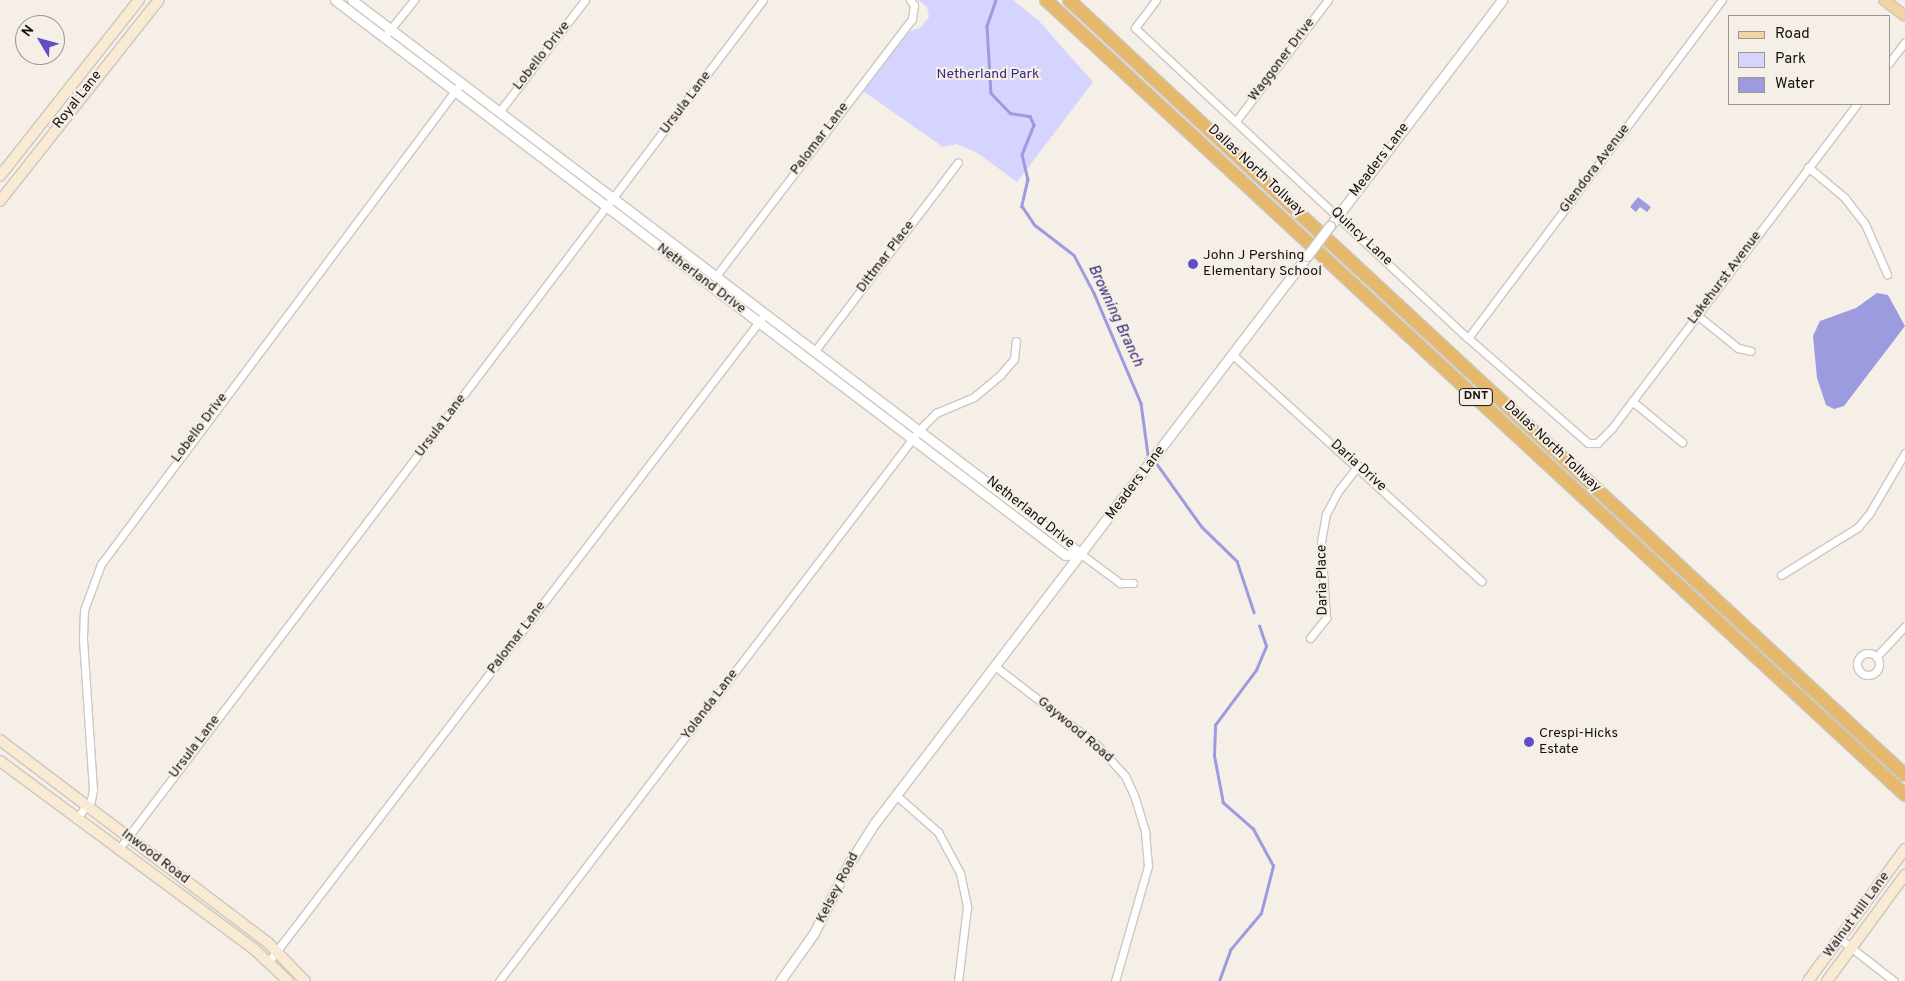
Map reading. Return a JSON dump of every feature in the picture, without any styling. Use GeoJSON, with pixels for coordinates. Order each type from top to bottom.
{"type":"FeatureCollection","features":[{"type":"Feature","properties":{"kind":"highway","name":"Dallas North Tollway"},"geometry":{"type":"LineString","coordinates":[[1046,0],[1905,795]]}},
{"type":"Feature","properties":{"kind":"highway","name":"Dallas North Tollway"},"geometry":{"type":"LineString","coordinates":[[1070,0],[1905,775]]}},
{"type":"Feature","properties":{"kind":"main road","name":"Royal Lane"},"geometry":{"type":"LineString","coordinates":[[0,176],[139,0]]}},
{"type":"Feature","properties":{"kind":"main road","name":"Royal Lane"},"geometry":{"type":"LineString","coordinates":[[0,201],[4,188],[159,0]]}},
{"type":"Feature","properties":{"kind":"main road"},"geometry":{"type":"LineString","coordinates":[[1884,0],[1905,16]]}},
{"type":"Feature","properties":{"kind":"main road"},"geometry":{"type":"LineString","coordinates":[[122,20],[134,30]]}},
{"type":"Feature","properties":{"kind":"main road","name":"Inwood Road"},"geometry":{"type":"LineString","coordinates":[[0,740],[277,951],[305,981]]}},
{"type":"Feature","properties":{"kind":"main road","name":"Inwood Road"},"geometry":{"type":"LineString","coordinates":[[0,761],[270,961],[288,981]]}},
{"type":"Feature","properties":{"kind":"main road","name":"Walnut Hill Lane"},"geometry":{"type":"LineString","coordinates":[[1808,981],[1905,849]]}},
{"type":"Feature","properties":{"kind":"main road","name":"Walnut Hill Lane"},"geometry":{"type":"LineString","coordinates":[[1827,981],[1905,875]]}},
{"type":"Feature","properties":{"kind":"street","name":"Netherland Drive"},"geometry":{"type":"LineString","coordinates":[[352,0],[814,352],[920,429],[1081,554]]}},
{"type":"Feature","properties":{"kind":"street"},"geometry":{"type":"LineString","coordinates":[[384,37],[414,0]]}},
{"type":"Feature","properties":{"kind":"street","name":"Lobello Drive"},"geometry":{"type":"LineString","coordinates":[[499,112],[585,0]]}},
{"type":"Feature","properties":{"kind":"street","name":"Ursula Lane"},"geometry":{"type":"LineString","coordinates":[[118,850],[608,207],[763,0]]}},
{"type":"Feature","properties":{"kind":"street","name":"Palomar Lane"},"geometry":{"type":"LineString","coordinates":[[716,276],[912,18],[914,5],[910,0]]}},
{"type":"Feature","properties":{"kind":"street","name":"Quincy Lane"},"geometry":{"type":"LineString","coordinates":[[1156,0],[1135,28],[1468,338],[1588,444]]}},
{"type":"Feature","properties":{"kind":"street","name":"Waggoner Drive"},"geometry":{"type":"LineString","coordinates":[[1236,121],[1328,0]]}},
{"type":"Feature","properties":{"kind":"street","name":"Meaders Lane"},"geometry":{"type":"LineString","coordinates":[[896,795],[996,667],[1502,0]]}},
{"type":"Feature","properties":{"kind":"street","name":"Glendora Avenue"},"geometry":{"type":"LineString","coordinates":[[1468,338],[1722,0]]}},
{"type":"Feature","properties":{"kind":"street","name":"Netherland Drive"},"geometry":{"type":"LineString","coordinates":[[341,2],[384,37],[1065,555],[1081,554]]}},
{"type":"Feature","properties":{"kind":"street"},"geometry":{"type":"LineString","coordinates":[[1890,62],[1905,42]]}},
{"type":"Feature","properties":{"kind":"street","name":"Lobello Drive"},"geometry":{"type":"LineString","coordinates":[[76,819],[91,800],[94,781],[83,638],[84,610],[100,564],[461,83]]}},
{"type":"Feature","properties":{"kind":"street","name":"Lakehurst Avenue"},"geometry":{"type":"LineString","coordinates":[[1588,444],[1597,443],[1632,401],[1856,105]]}},
{"type":"Feature","properties":{"kind":"street"},"geometry":{"type":"LineString","coordinates":[[531,149],[538,141]]}},
{"type":"Feature","properties":{"kind":"street","name":"Dittmar Place"},"geometry":{"type":"LineString","coordinates":[[814,352],[958,162]]}},
{"type":"Feature","properties":{"kind":"street"},"geometry":{"type":"LineString","coordinates":[[1808,168],[1844,197],[1865,224],[1887,274]]}},
{"type":"Feature","properties":{"kind":"street"},"geometry":{"type":"LineString","coordinates":[[683,265],[690,256]]}},
{"type":"Feature","properties":{"kind":"street","name":"Palomar Lane"},"geometry":{"type":"LineString","coordinates":[[270,961],[765,314]]}},
{"type":"Feature","properties":{"kind":"street"},"geometry":{"type":"LineString","coordinates":[[1697,315],[1738,348],[1751,350]]}},
{"type":"Feature","properties":{"kind":"street","name":"Yolanda Lane"},"geometry":{"type":"LineString","coordinates":[[499,981],[920,429],[936,413],[974,397],[1002,374],[1014,359],[1016,341]]}},
{"type":"Feature","properties":{"kind":"street","name":"Daria Drive"},"geometry":{"type":"LineString","coordinates":[[1233,355],[1358,466],[1481,581]]}},
{"type":"Feature","properties":{"kind":"street"},"geometry":{"type":"LineString","coordinates":[[1632,401],[1682,442]]}},
{"type":"Feature","properties":{"kind":"street"},"geometry":{"type":"LineString","coordinates":[[1781,575],[1858,527],[1869,514],[1905,453]]}},
{"type":"Feature","properties":{"kind":"street","name":"Daria Place"},"geometry":{"type":"LineString","coordinates":[[1310,638],[1326,618],[1322,542],[1326,514],[1339,490],[1358,466]]}},
{"type":"Feature","properties":{"kind":"street"},"geometry":{"type":"LineString","coordinates":[[1081,554],[1120,583],[1133,583]]}},
{"type":"Feature","properties":{"kind":"street"},"geometry":{"type":"LineString","coordinates":[[1877,656],[1905,626]]}},
{"type":"Feature","properties":{"kind":"street","name":"Gaywood Road"},"geometry":{"type":"LineString","coordinates":[[996,667],[1097,745],[1125,776],[1134,795],[1145,832],[1148,866],[1115,981]]}},
{"type":"Feature","properties":{"kind":"street"},"geometry":{"type":"LineString","coordinates":[[896,795],[938,832],[960,873],[967,914],[958,981]]}},
{"type":"Feature","properties":{"kind":"street","name":"Kelsey Road"},"geometry":{"type":"LineString","coordinates":[[780,981],[814,933],[861,843],[896,795]]}},
{"type":"Feature","properties":{"kind":"street"},"geometry":{"type":"LineString","coordinates":[[1840,939],[1894,981]]}},
{"type":"Feature","properties":{"kind":"green space","name":"Netherland Park"},"geometry":{"type":"Polygon","coordinates":[[[918,0],[1013,0],[1039,21],[1093,82],[1017,182],[976,152],[956,144],[943,147],[863,91],[908,32],[920,28],[929,17],[927,7],[918,0]]]}},
{"type":"Feature","properties":{"kind":"water"},"geometry":{"type":"Polygon","coordinates":[[[1638,197],[1651,207],[1647,212],[1640,207],[1636,212],[1630,207],[1638,197]]]}},
{"type":"Feature","properties":{"kind":"water"},"geometry":{"type":"Polygon","coordinates":[[[1877,293],[1888,295],[1905,326],[1844,406],[1834,409],[1826,405],[1817,378],[1813,336],[1820,321],[1856,308],[1877,293]]]}},
{"type":"Feature","properties":{"kind":"waterway","name":"Browning Branch"},"geometry":{"type":"LineString","coordinates":[[996,0],[987,26],[991,93],[1010,113],[1030,116],[1034,125],[1022,154],[1028,179],[1022,206],[1035,225],[1074,255],[1094,293],[1141,403],[1148,455]]}},
{"type":"Feature","properties":{"kind":"waterway","name":"Browning Branch"},"geometry":{"type":"LineString","coordinates":[[1157,464],[1202,527],[1237,561],[1254,612]]}},
{"type":"Feature","properties":{"kind":"waterway","name":"Browning Branch"},"geometry":{"type":"LineString","coordinates":[[1219,981],[1230,950],[1261,913],[1273,866],[1253,829],[1223,803],[1214,756],[1215,725],[1256,670],[1266,646],[1259,626]]}},
{"type":"Feature","properties":{"kind":"place","name":"John J Pershing Elementary School"},"geometry":{"type":"Point","coordinates":[1193,264]}},
{"type":"Feature","properties":{"kind":"place","name":"Crespi-Hicks Estate"},"geometry":{"type":"Point","coordinates":[1529,742]}}]}
